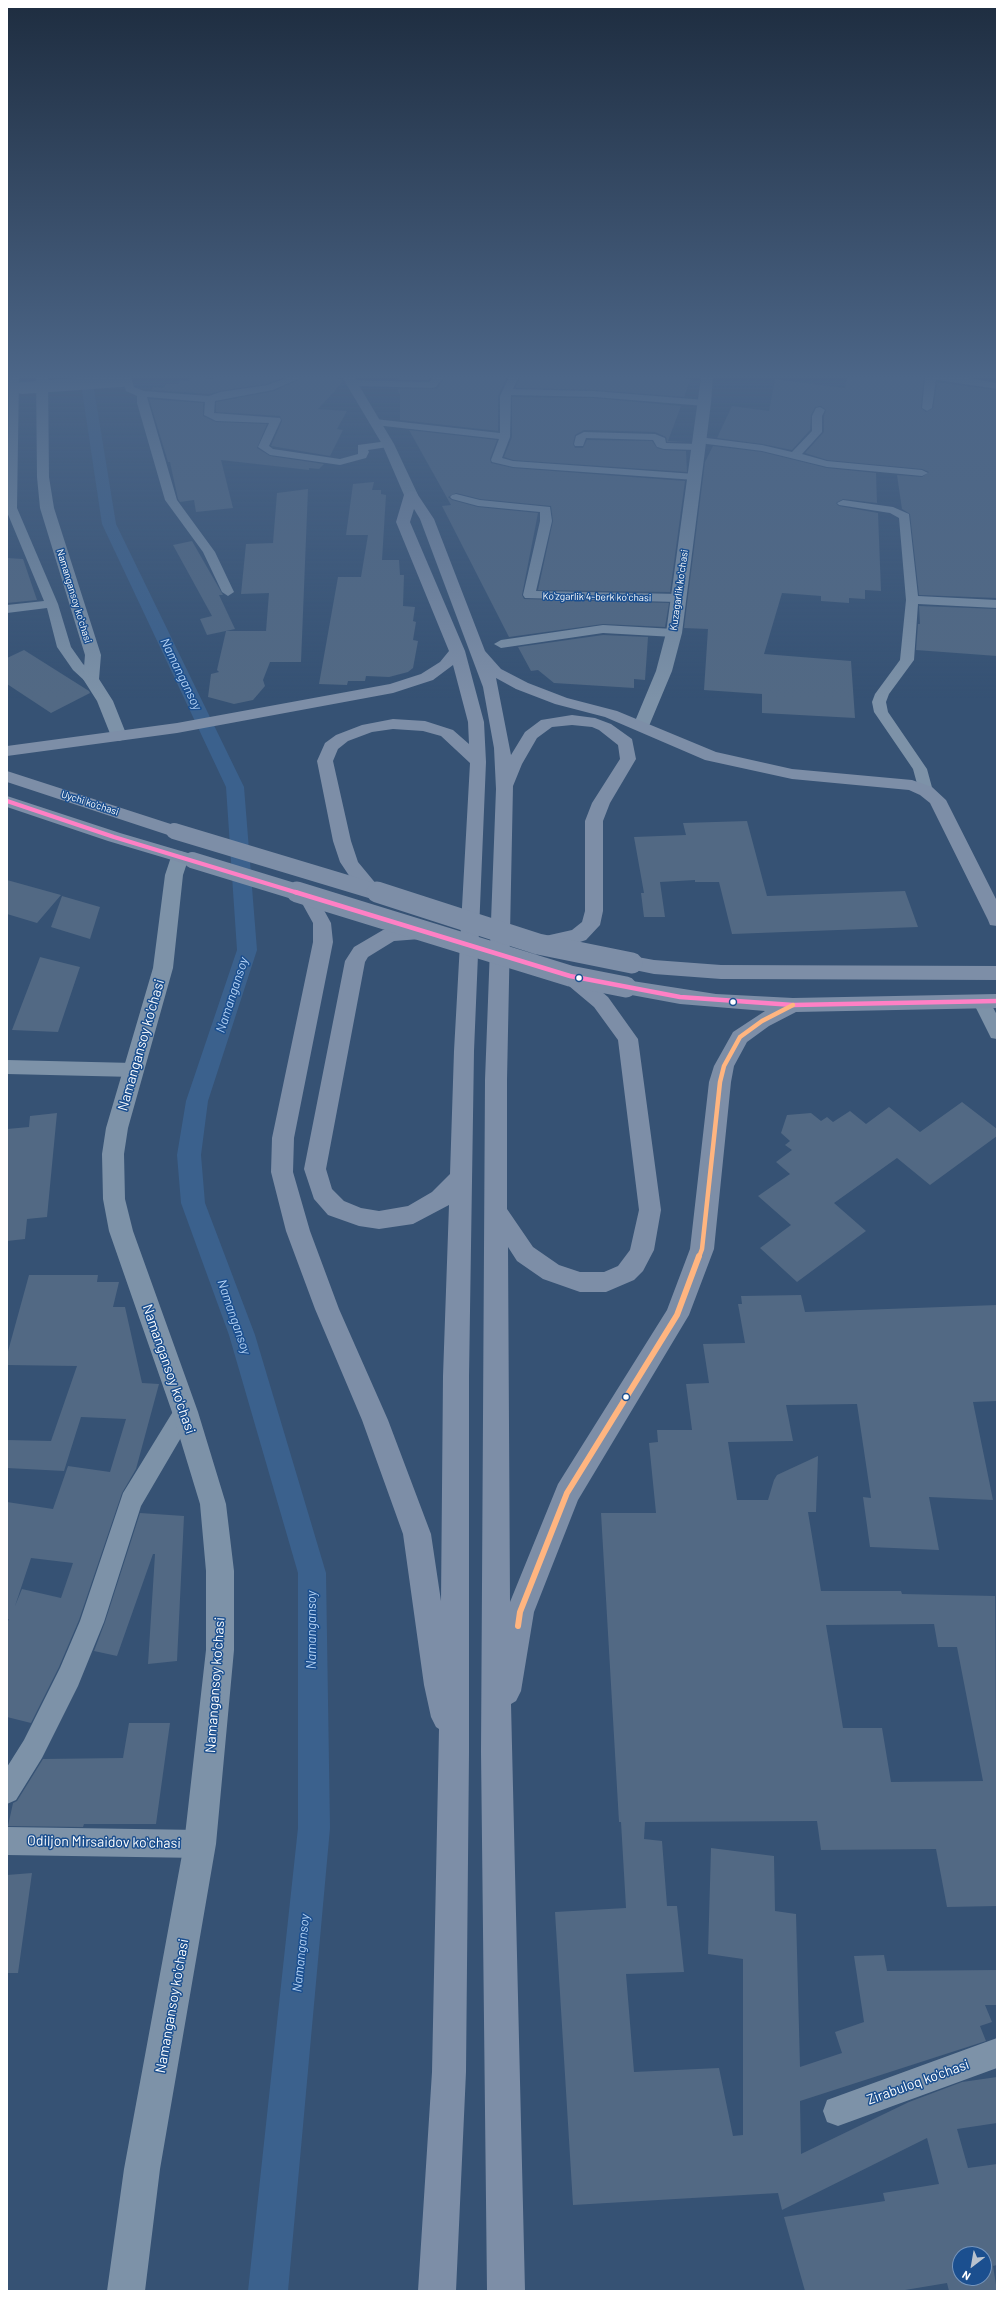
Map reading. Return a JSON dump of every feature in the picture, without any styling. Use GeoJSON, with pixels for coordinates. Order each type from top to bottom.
{"type":"FeatureCollection","features":[{"type":"Feature","properties":{"kind":"main road"},"geometry":{"type":"LineString","coordinates":[[406,484],[411,495],[403,522],[462,638],[491,687],[502,748],[505,789],[496,1080],[496,1751],[506,2291]]}},
{"type":"Feature","properties":{"kind":"main road"},"geometry":{"type":"LineString","coordinates":[[7,751],[177,728],[412,683],[427,677],[445,665],[462,638]]}},
{"type":"Feature","properties":{"kind":"main road"},"geometry":{"type":"LineString","coordinates":[[462,638],[495,672],[522,686],[561,701],[611,714],[691,749],[747,765],[809,777],[912,785],[926,791],[937,800],[997,920]]}},
{"type":"Feature","properties":{"kind":"main road"},"geometry":{"type":"LineString","coordinates":[[437,2291],[450,2072],[454,1753],[456,1376],[464,1043],[478,762],[476,722],[462,638]]}},
{"type":"Feature","properties":{"kind":"main road"},"geometry":{"type":"LineString","coordinates":[[505,789],[514,764],[531,735],[546,723],[572,720],[595,723],[614,733],[626,743],[628,759],[601,803],[594,821],[594,910],[592,925],[579,935],[562,941],[538,944]]}},
{"type":"Feature","properties":{"kind":"main road"},"geometry":{"type":"LineString","coordinates":[[373,891],[358,876],[349,862],[342,842],[325,761],[332,747],[342,738],[368,728],[393,724],[425,726],[447,733],[478,762]]}},
{"type":"Feature","properties":{"kind":"main road","name":"Uychi ko'chasi"},"geometry":{"type":"LineString","coordinates":[[7,776],[174,831],[373,891],[538,944],[632,963],[654,967],[721,972],[898,974],[997,973]]}},
{"type":"Feature","properties":{"kind":"main road"},"geometry":{"type":"LineString","coordinates":[[36,810],[56,792]]}},
{"type":"Feature","properties":{"kind":"main road","name":"Uychi ko'chasi"},"geometry":{"type":"LineString","coordinates":[[7,801],[114,837],[570,976],[702,1000],[793,1005],[989,1001]]}},
{"type":"Feature","properties":{"kind":"main road"},"geometry":{"type":"LineString","coordinates":[[307,896],[322,923],[324,942],[283,1138],[282,1172],[298,1231],[327,1309],[375,1420],[417,1534],[439,1685],[454,1753]]}},
{"type":"Feature","properties":{"kind":"main road"},"geometry":{"type":"LineString","coordinates":[[428,933],[390,935],[361,952],[355,961],[315,1169],[322,1193],[336,1208],[359,1217],[379,1220],[413,1215],[440,1199],[461,1177]]}},
{"type":"Feature","properties":{"kind":"main road"},"geometry":{"type":"LineString","coordinates":[[496,1211],[525,1254],[551,1272],[580,1282],[606,1282],[626,1273],[635,1264],[642,1250],[650,1210],[628,1040],[601,1002],[570,976]]}},
{"type":"Feature","properties":{"kind":"main road"},"geometry":{"type":"LineString","coordinates":[[496,1751],[520,1612],[567,1493],[677,1315],[702,1249],[720,1082],[724,1066],[740,1038],[762,1021],[793,1005]]}},
{"type":"Feature","properties":{"kind":"street"},"geometry":{"type":"LineString","coordinates":[[11,484],[9,508],[52,604],[64,647],[78,667],[91,679],[105,701],[118,736]]}},
{"type":"Feature","properties":{"kind":"street","name":"Namangansoy koʻchasi"},"geometry":{"type":"LineString","coordinates":[[44,484],[46,508],[88,643],[94,655],[91,679]]}},
{"type":"Feature","properties":{"kind":"street"},"geometry":{"type":"LineString","coordinates":[[166,484],[171,500],[208,552],[228,592]]}},
{"type":"Feature","properties":{"kind":"street","name":"Kuzagarlik koʻchasi"},"geometry":{"type":"LineString","coordinates":[[641,726],[652,696],[664,671],[674,633],[693,484]]}},
{"type":"Feature","properties":{"kind":"street","name":"Koʻzgarlik 4-berk koʻchasi"},"geometry":{"type":"LineString","coordinates":[[456,497],[466,498],[478,503],[546,509],[546,521],[529,595],[678,598]]}},
{"type":"Feature","properties":{"kind":"street"},"geometry":{"type":"LineString","coordinates":[[843,503],[894,510],[905,516],[912,600],[907,660],[882,694],[879,702],[881,712],[920,769],[926,791]]}},
{"type":"Feature","properties":{"kind":"street"},"geometry":{"type":"LineString","coordinates":[[912,600],[997,604]]}},
{"type":"Feature","properties":{"kind":"street"},"geometry":{"type":"LineString","coordinates":[[7,609],[52,604]]}},
{"type":"Feature","properties":{"kind":"street"},"geometry":{"type":"LineString","coordinates":[[501,644],[603,629],[674,633]]}},
{"type":"Feature","properties":{"kind":"street","name":"Namangansoy ko'chasi"},"geometry":{"type":"LineString","coordinates":[[126,2291],[142,2169],[200,1844],[220,1650],[220,1570],[213,1504],[185,1412],[121,1231],[114,1199],[113,1154],[117,1128],[163,968],[174,874],[186,859]]}},
{"type":"Feature","properties":{"kind":"street"},"geometry":{"type":"LineString","coordinates":[[989,1001],[997,1033]]}},
{"type":"Feature","properties":{"kind":"street"},"geometry":{"type":"LineString","coordinates":[[7,1067],[134,1070]]}},
{"type":"Feature","properties":{"kind":"street"},"geometry":{"type":"LineString","coordinates":[[7,1791],[33,1749],[69,1677],[92,1622],[131,1501],[142,1479],[185,1412]]}},
{"type":"Feature","properties":{"kind":"street","name":"Odiljon Mirsaidov koʻchasi"},"geometry":{"type":"LineString","coordinates":[[7,1841],[200,1844]]}},
{"type":"Feature","properties":{"kind":"street","name":"Zirabuloq ko'chasi"},"geometry":{"type":"LineString","coordinates":[[838,2111],[997,2053]]}},
{"type":"Feature","properties":{"kind":"building"},"geometry":{"type":"Polygon","coordinates":[[[175,484],[227,484],[233,508],[196,512],[194,500],[180,502],[175,484]]]}},
{"type":"Feature","properties":{"kind":"building"},"geometry":{"type":"Polygon","coordinates":[[[353,484],[373,484],[372,490],[381,490],[381,494],[386,495],[382,560],[399,560],[400,575],[404,575],[403,606],[415,607],[413,621],[416,622],[413,640],[418,641],[413,668],[408,672],[389,677],[366,676],[365,681],[348,681],[347,685],[319,684],[338,577],[361,577],[368,535],[346,535],[353,484]]]}},
{"type":"Feature","properties":{"kind":"building"},"geometry":{"type":"Polygon","coordinates":[[[439,484],[685,484],[670,592],[538,590],[553,521],[551,506],[480,499],[456,493],[448,497],[452,500],[478,507],[538,513],[522,595],[524,599],[669,603],[665,627],[603,624],[509,637],[442,506],[451,505],[439,484]]]}},
{"type":"Feature","properties":{"kind":"building"},"geometry":{"type":"Polygon","coordinates":[[[702,484],[876,484],[877,503],[843,499],[836,503],[839,506],[878,513],[881,591],[865,590],[865,599],[849,598],[849,603],[821,601],[821,596],[782,593],[764,654],[851,661],[855,718],[762,713],[762,694],[704,690],[708,629],[684,628],[702,484]]]}},
{"type":"Feature","properties":{"kind":"building"},"geometry":{"type":"Polygon","coordinates":[[[898,484],[997,484],[997,598],[919,595],[910,514],[902,509],[898,484]]]}},
{"type":"Feature","properties":{"kind":"building"},"geometry":{"type":"Polygon","coordinates":[[[308,489],[301,662],[270,662],[263,680],[265,686],[253,700],[234,704],[208,697],[211,674],[219,672],[217,670],[226,631],[266,631],[269,593],[241,594],[246,544],[273,543],[277,493],[308,489]]]}},
{"type":"Feature","properties":{"kind":"building"},"geometry":{"type":"Polygon","coordinates":[[[192,541],[223,595],[219,595],[235,629],[207,635],[200,619],[212,616],[173,545],[192,541]]]}},
{"type":"Feature","properties":{"kind":"building"},"geometry":{"type":"Polygon","coordinates":[[[7,558],[23,559],[37,600],[7,603],[7,558]]]}},
{"type":"Feature","properties":{"kind":"building"},"geometry":{"type":"Polygon","coordinates":[[[919,606],[997,609],[997,656],[916,650],[918,624],[920,624],[919,606]]]}},
{"type":"Feature","properties":{"kind":"building"},"geometry":{"type":"Polygon","coordinates":[[[603,635],[648,637],[645,680],[634,679],[634,688],[554,683],[538,670],[531,671],[518,647],[603,635]]]}},
{"type":"Feature","properties":{"kind":"building"},"geometry":{"type":"Polygon","coordinates":[[[24,650],[90,693],[51,713],[7,684],[7,658],[24,650]]]}},
{"type":"Feature","properties":{"kind":"building"},"geometry":{"type":"Polygon","coordinates":[[[747,821],[767,896],[905,891],[918,927],[732,934],[719,882],[695,882],[695,880],[660,882],[665,917],[644,917],[641,893],[644,893],[634,837],[686,835],[683,823],[747,821]]]}},
{"type":"Feature","properties":{"kind":"building"},"geometry":{"type":"Polygon","coordinates":[[[7,880],[61,895],[37,923],[7,914],[7,880]]]}},
{"type":"Feature","properties":{"kind":"building"},"geometry":{"type":"Polygon","coordinates":[[[62,896],[100,907],[90,939],[51,927],[62,896]]]}},
{"type":"Feature","properties":{"kind":"building"},"geometry":{"type":"Polygon","coordinates":[[[40,957],[80,967],[58,1032],[12,1030],[40,957]]]}},
{"type":"Feature","properties":{"kind":"building"},"geometry":{"type":"Polygon","coordinates":[[[962,1102],[997,1129],[997,1136],[930,1185],[897,1158],[834,1203],[866,1231],[797,1282],[760,1248],[791,1225],[758,1196],[790,1174],[776,1162],[792,1150],[785,1145],[790,1141],[781,1133],[787,1115],[811,1113],[821,1121],[827,1117],[833,1122],[850,1111],[866,1124],[889,1107],[920,1132],[962,1102]]]}},
{"type":"Feature","properties":{"kind":"building"},"geometry":{"type":"Polygon","coordinates":[[[57,1113],[47,1217],[27,1219],[25,1239],[7,1241],[7,1129],[29,1127],[30,1116],[57,1113]]]}},
{"type":"Feature","properties":{"kind":"building"},"geometry":{"type":"Polygon","coordinates":[[[29,1275],[98,1275],[97,1282],[119,1282],[113,1307],[125,1307],[142,1383],[159,1384],[136,1469],[122,1493],[79,1620],[59,1667],[31,1723],[7,1717],[7,1623],[9,1619],[7,1619],[7,1502],[53,1509],[68,1466],[110,1472],[126,1419],[81,1417],[64,1471],[7,1468],[7,1440],[51,1441],[77,1366],[7,1365],[7,1355],[29,1275]],[[31,1558],[15,1606],[22,1589],[61,1598],[73,1563],[31,1558]]]}},
{"type":"Feature","properties":{"kind":"building"},"geometry":{"type":"Polygon","coordinates":[[[801,1295],[805,1312],[997,1305],[997,1401],[973,1402],[993,1500],[929,1497],[939,1550],[870,1547],[863,1497],[871,1498],[857,1404],[786,1405],[793,1441],[728,1442],[737,1500],[768,1500],[777,1475],[818,1456],[816,1512],[808,1512],[821,1591],[901,1591],[902,1594],[995,1596],[997,1906],[947,1907],[936,1849],[821,1850],[817,1821],[645,1822],[644,1839],[662,1841],[667,1906],[677,1906],[684,1972],[626,1974],[634,2072],[719,2068],[733,2136],[743,2135],[743,1959],[708,1954],[711,1848],[774,1856],[775,1911],[796,1914],[800,2067],[842,2053],[835,2032],[864,2022],[854,1956],[884,1955],[887,1971],[997,1970],[997,2005],[985,2005],[992,2022],[980,2026],[986,2041],[800,2101],[801,2154],[909,2102],[962,2082],[997,2077],[997,2123],[957,2129],[968,2168],[997,2164],[997,2265],[993,2266],[997,2291],[949,2291],[947,2283],[899,2291],[805,2291],[784,2217],[885,2201],[883,2193],[939,2184],[927,2138],[782,2210],[778,2193],[573,2205],[555,1912],[626,1908],[621,1822],[619,1822],[601,1513],[656,1513],[649,1443],[658,1442],[657,1430],[692,1430],[686,1384],[709,1383],[703,1344],[745,1343],[738,1304],[742,1304],[741,1296],[801,1295]],[[934,1624],[826,1625],[843,1728],[882,1728],[891,1782],[983,1781],[957,1647],[938,1647],[934,1624]]]}},
{"type":"Feature","properties":{"kind":"building"},"geometry":{"type":"Polygon","coordinates":[[[140,1513],[184,1516],[177,1661],[148,1664],[155,1554],[153,1554],[117,1656],[94,1651],[105,1622],[140,1513]]]}},
{"type":"Feature","properties":{"kind":"building"},"geometry":{"type":"Polygon","coordinates":[[[129,1723],[170,1723],[156,1824],[84,1824],[83,1827],[8,1826],[13,1803],[17,1801],[43,1759],[123,1758],[129,1723]]]}},
{"type":"Feature","properties":{"kind":"building"},"geometry":{"type":"Polygon","coordinates":[[[32,1873],[18,1973],[7,1973],[7,1875],[32,1873]]]}},
{"type":"Feature","properties":{"kind":"waterway","name":"Namangansoy"},"geometry":{"type":"LineString","coordinates":[[103,484],[109,524],[235,787],[247,950],[197,1101],[189,1155],[193,1203],[242,1335],[312,1573],[314,1828],[268,2291]]}},
{"type":"Feature","properties":{"kind":"transit line"},"geometry":{"type":"LineString","coordinates":[[7,801],[114,837],[570,976],[680,997],[716,1001],[793,1005],[997,1001]]}},
{"type":"Feature","properties":{"kind":"transit line"},"geometry":{"type":"LineString","coordinates":[[518,1626],[520,1612],[567,1493],[677,1315],[702,1249],[720,1082],[724,1066],[740,1037],[762,1021],[793,1005]]}}]}
